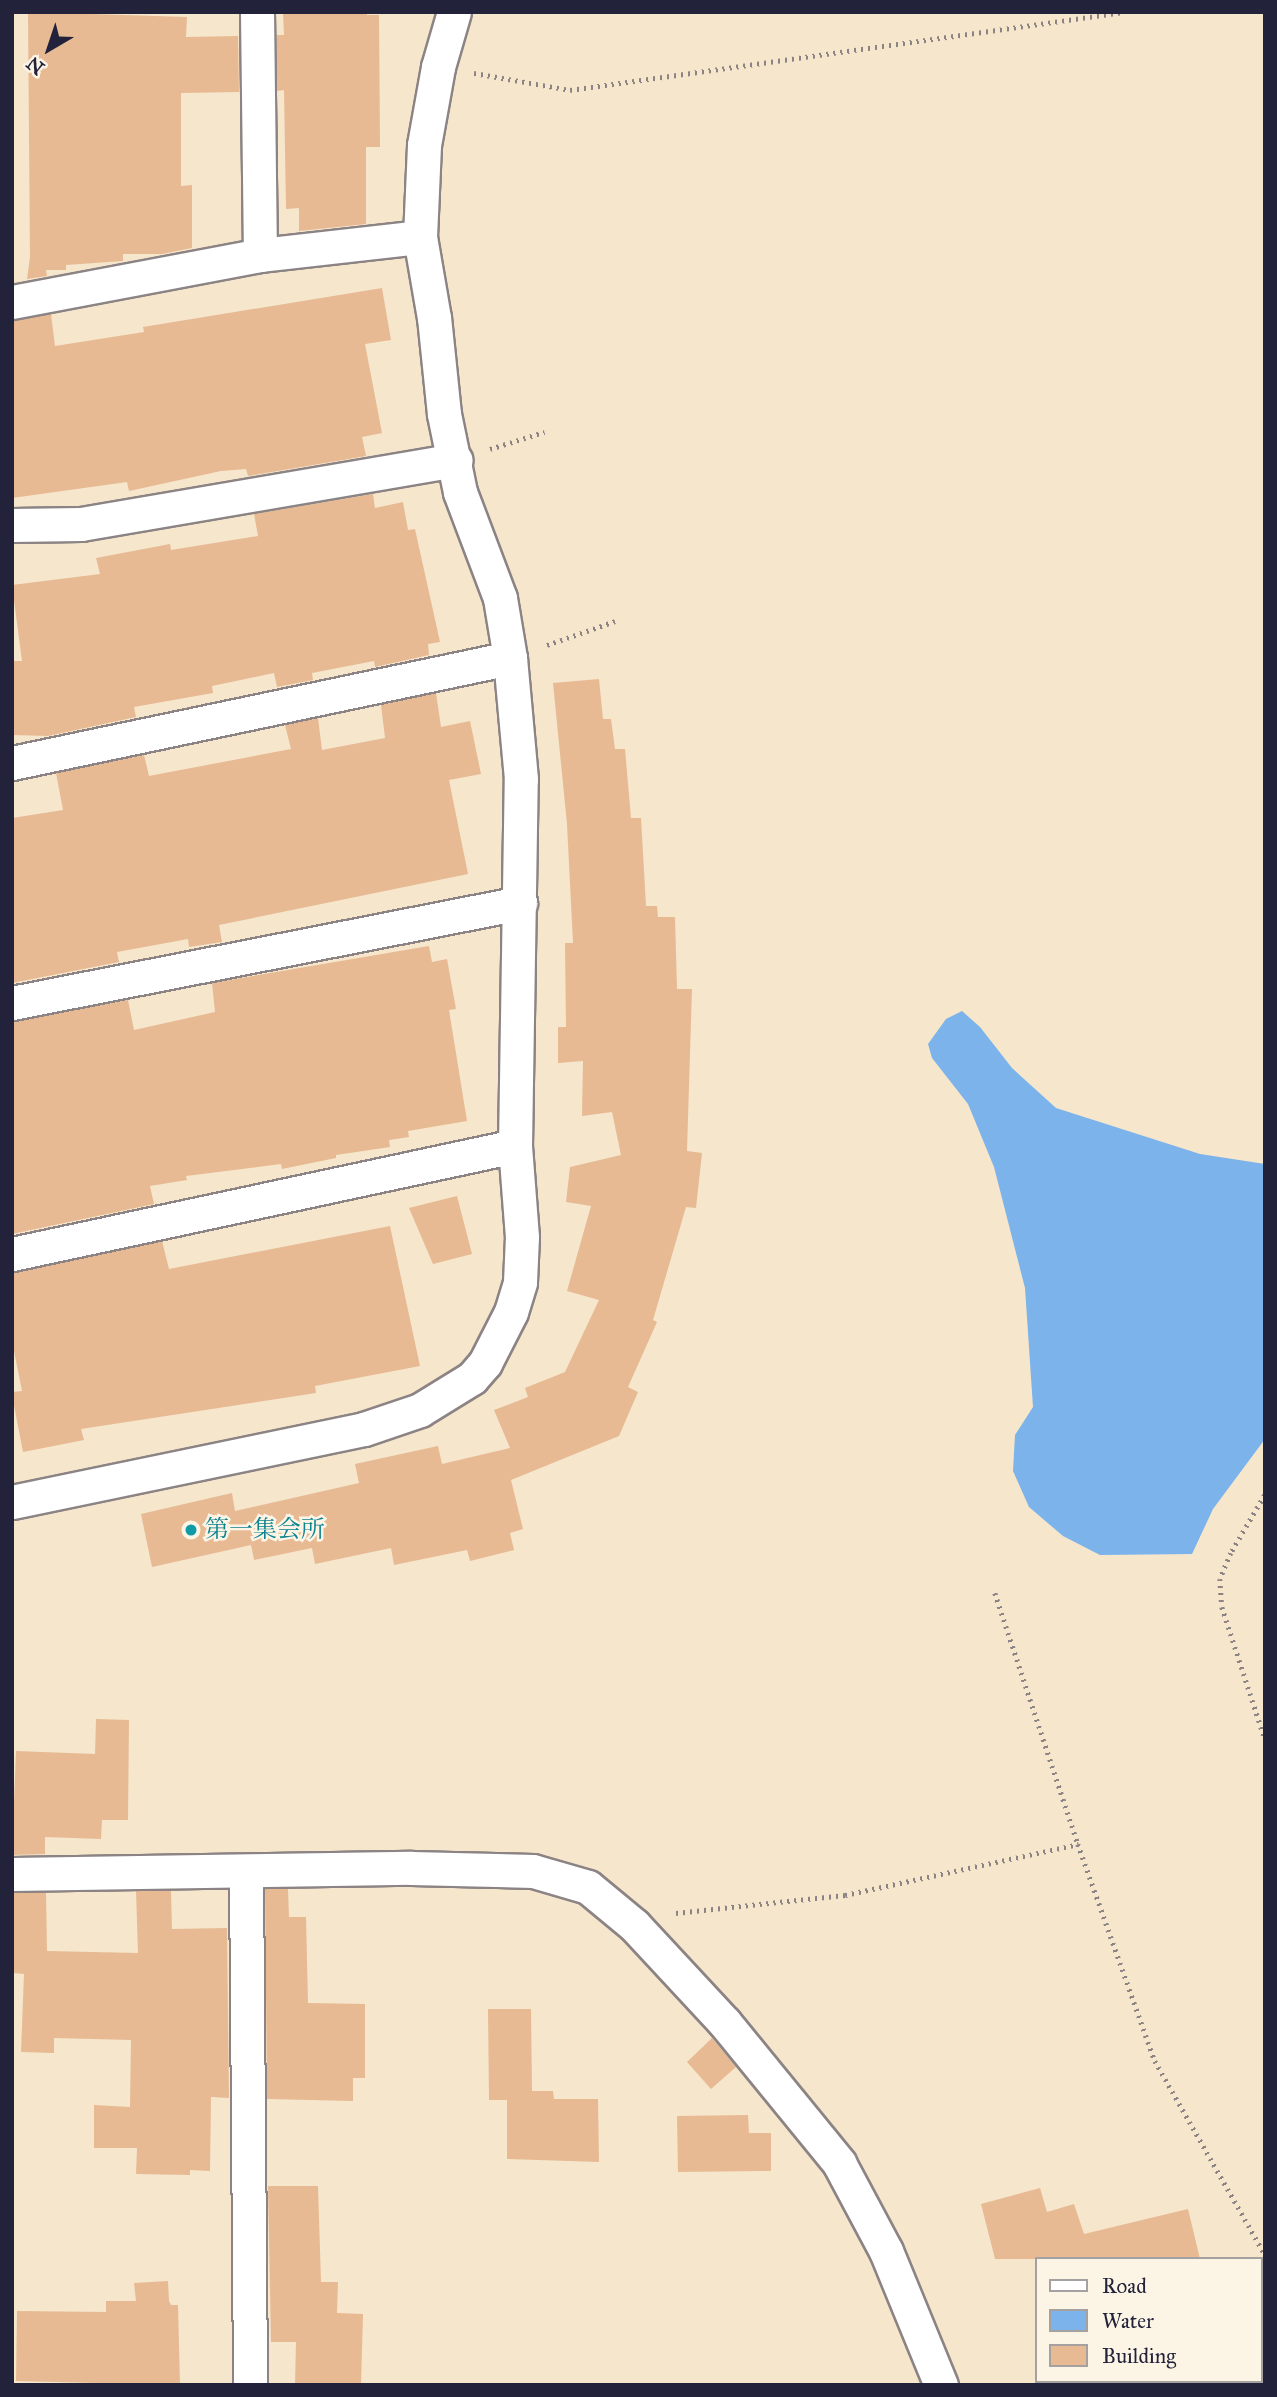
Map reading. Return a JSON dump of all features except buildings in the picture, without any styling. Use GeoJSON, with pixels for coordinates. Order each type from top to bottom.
{"type":"FeatureCollection","features":[{"type":"Feature","properties":{"kind":"street"},"geometry":{"type":"LineString","coordinates":[[257,12],[260,255]]}},
{"type":"Feature","properties":{"kind":"street"},"geometry":{"type":"LineString","coordinates":[[12,1502],[363,1429],[420,1410],[472,1378],[498,1342],[520,1282],[522,1237],[515,1146],[522,779],[510,658],[500,598],[460,492],[456,460],[444,414],[434,318],[419,237],[424,145],[438,66],[454,12]]}},
{"type":"Feature","properties":{"kind":"street"},"geometry":{"type":"LineString","coordinates":[[12,302],[260,255],[419,237]]}},
{"type":"Feature","properties":{"kind":"street"},"geometry":{"type":"LineString","coordinates":[[12,526],[80,524],[456,460]]}},
{"type":"Feature","properties":{"kind":"street"},"geometry":{"type":"LineString","coordinates":[[12,763],[510,658]]}},
{"type":"Feature","properties":{"kind":"street"},"geometry":{"type":"LineString","coordinates":[[12,1003],[520,903]]}},
{"type":"Feature","properties":{"kind":"street"},"geometry":{"type":"LineString","coordinates":[[12,1254],[515,1146]]}},
{"type":"Feature","properties":{"kind":"street"},"geometry":{"type":"LineString","coordinates":[[12,1874],[411,1868],[533,1871],[587,1887],[646,1938],[725,2023],[839,2163],[886,2251],[941,2385]]}},
{"type":"Feature","properties":{"kind":"street"},"geometry":{"type":"LineString","coordinates":[[246,1872],[250,2385]]}},
{"type":"Feature","properties":{"kind":"path"},"geometry":{"type":"LineString","coordinates":[[438,66],[570,90],[1124,12]]}},
{"type":"Feature","properties":{"kind":"path"},"geometry":{"type":"LineString","coordinates":[[456,460],[544,432]]}},
{"type":"Feature","properties":{"kind":"path"},"geometry":{"type":"LineString","coordinates":[[510,658],[615,621]]}},
{"type":"Feature","properties":{"kind":"path"},"geometry":{"type":"LineString","coordinates":[[1265,1495],[1231,1553],[1220,1579],[1222,1607],[1265,1738]]}},
{"type":"Feature","properties":{"kind":"path"},"geometry":{"type":"LineString","coordinates":[[995,1593],[1078,1844],[1156,2062],[1265,2255]]}},
{"type":"Feature","properties":{"kind":"path"},"geometry":{"type":"LineString","coordinates":[[646,1938],[674,1913],[845,1895],[1078,1844]]}},
{"type":"Feature","properties":{"kind":"water"},"geometry":{"type":"Polygon","coordinates":[[[962,1011],[980,1027],[1012,1068],[1056,1108],[1200,1154],[1265,1164],[1265,1439],[1213,1509],[1192,1554],[1100,1555],[1063,1536],[1029,1507],[1013,1471],[1015,1435],[1033,1407],[1025,1288],[994,1167],[968,1104],[932,1058],[928,1044],[946,1019],[962,1011]]]}},
{"type":"Feature","properties":{"kind":"place","name":"第一集会所"},"geometry":{"type":"Point","coordinates":[191,1530]}}]}
